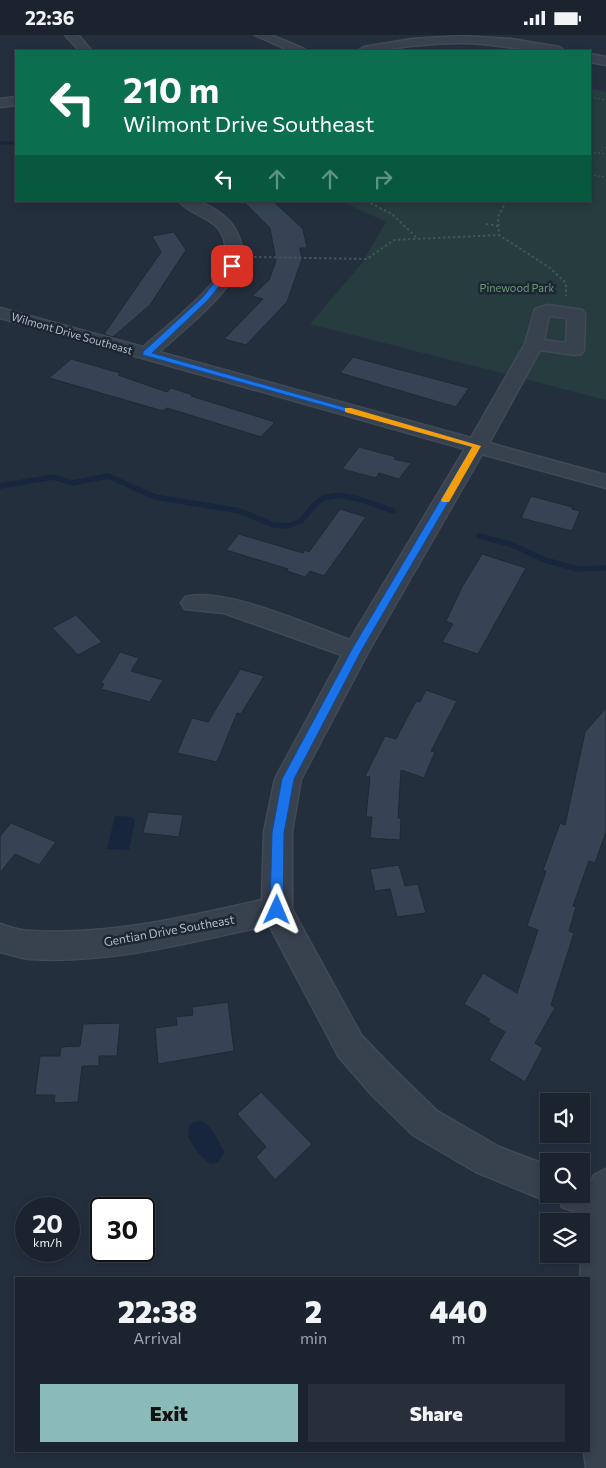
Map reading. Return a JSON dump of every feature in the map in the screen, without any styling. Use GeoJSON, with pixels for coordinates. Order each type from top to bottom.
{"type":"FeatureCollection","features":[{"type":"Feature","properties":{"kind":"street"},"geometry":{"type":"LineString","coordinates":[[71,35],[79,41],[85,50]]}},
{"type":"Feature","properties":{"kind":"street"},"geometry":{"type":"LineString","coordinates":[[261,35],[298,50]]}},
{"type":"Feature","properties":{"kind":"street"},"geometry":{"type":"LineString","coordinates":[[368,50],[416,37],[523,39],[556,50]]}},
{"type":"Feature","properties":{"kind":"street"},"geometry":{"type":"LineString","coordinates":[[591,58],[606,61]]}},
{"type":"Feature","properties":{"kind":"street"},"geometry":{"type":"LineString","coordinates":[[0,103],[15,101]]}},
{"type":"Feature","properties":{"kind":"street"},"geometry":{"type":"LineString","coordinates":[[146,354],[205,298],[232,266],[234,248],[228,230],[209,212],[188,202]]}},
{"type":"Feature","properties":{"kind":"street","name":"Wilmont Drive Southeast"},"geometry":{"type":"LineString","coordinates":[[0,313],[606,482]]}},
{"type":"Feature","properties":{"kind":"street"},"geometry":{"type":"LineString","coordinates":[[534,344],[477,446],[356,651],[288,779],[278,833],[277,910],[350,1045],[394,1094],[424,1123],[488,1161],[540,1181]]}},
{"type":"Feature","properties":{"kind":"street"},"geometry":{"type":"LineString","coordinates":[[193,603],[226,605],[356,651]]}},
{"type":"Feature","properties":{"kind":"street","name":"Gentian Drive Southeast"},"geometry":{"type":"LineString","coordinates":[[0,938],[28,945],[114,942],[187,930],[277,910]]}},
{"type":"Feature","properties":{"kind":"street"},"geometry":{"type":"LineString","coordinates":[[597,1197],[602,1251],[592,1353],[606,1467]]}},
{"type":"Feature","properties":{"kind":"path"},"geometry":{"type":"LineString","coordinates":[[591,97],[606,100]]}},
{"type":"Feature","properties":{"kind":"path"},"geometry":{"type":"LineString","coordinates":[[599,153],[606,147]]}},
{"type":"Feature","properties":{"kind":"path"},"geometry":{"type":"LineString","coordinates":[[591,153],[606,154]]}},
{"type":"Feature","properties":{"kind":"path"},"geometry":{"type":"LineString","coordinates":[[591,175],[606,177]]}},
{"type":"Feature","properties":{"kind":"path"},"geometry":{"type":"LineString","coordinates":[[368,202],[392,214],[418,239]]}},
{"type":"Feature","properties":{"kind":"path"},"geometry":{"type":"LineString","coordinates":[[499,235],[500,209],[505,202]]}},
{"type":"Feature","properties":{"kind":"path"},"geometry":{"type":"LineString","coordinates":[[486,224],[498,226]]}},
{"type":"Feature","properties":{"kind":"path"},"geometry":{"type":"LineString","coordinates":[[251,257],[367,259],[383,246],[394,241],[499,235],[550,268],[566,283],[564,301]]}},
{"type":"Feature","properties":{"kind":"green space","name":"Pinewood Park"},"geometry":{"type":"Polygon","coordinates":[[[591,89],[606,92],[606,400],[310,324],[362,263],[386,222],[343,202],[591,202],[591,89]]]}},
{"type":"Feature","properties":{"kind":"water"},"geometry":{"type":"Polygon","coordinates":[[[115,816],[132,817],[135,821],[129,850],[107,849],[115,816]]]}},
{"type":"Feature","properties":{"kind":"water"},"geometry":{"type":"Polygon","coordinates":[[[201,1121],[211,1129],[224,1152],[220,1160],[215,1163],[210,1163],[205,1159],[188,1137],[189,1127],[193,1122],[201,1121]]]}},
{"type":"Feature","properties":{"kind":"building"},"geometry":{"type":"Polygon","coordinates":[[[244,202],[274,202],[303,229],[307,248],[300,248],[302,259],[287,302],[246,345],[224,339],[263,299],[252,296],[269,280],[276,261],[270,228],[244,202]]]}},
{"type":"Feature","properties":{"kind":"building"},"geometry":{"type":"Polygon","coordinates":[[[174,232],[186,250],[150,305],[113,337],[104,334],[161,252],[152,236],[174,232]]]}},
{"type":"Feature","properties":{"kind":"building"},"geometry":{"type":"Polygon","coordinates":[[[353,357],[469,388],[456,407],[340,373],[353,357]]]}},
{"type":"Feature","properties":{"kind":"building"},"geometry":{"type":"Polygon","coordinates":[[[71,359],[120,373],[118,375],[167,392],[171,388],[275,422],[261,437],[167,408],[163,411],[49,378],[71,359]]]}},
{"type":"Feature","properties":{"kind":"building"},"geometry":{"type":"Polygon","coordinates":[[[359,447],[411,463],[399,479],[379,473],[376,478],[342,469],[359,447]]]}},
{"type":"Feature","properties":{"kind":"building"},"geometry":{"type":"Polygon","coordinates":[[[531,496],[580,511],[572,531],[521,518],[531,496]]]}},
{"type":"Feature","properties":{"kind":"building"},"geometry":{"type":"Polygon","coordinates":[[[340,509],[366,517],[324,576],[310,571],[305,577],[287,571],[288,569],[226,550],[239,534],[303,553],[305,550],[309,552],[340,509]]]}},
{"type":"Feature","properties":{"kind":"building"},"geometry":{"type":"Polygon","coordinates":[[[482,554],[526,568],[478,654],[442,642],[453,624],[446,621],[462,587],[482,554]]]}},
{"type":"Feature","properties":{"kind":"building"},"geometry":{"type":"Polygon","coordinates":[[[76,615],[102,642],[78,655],[52,628],[76,615]]]}},
{"type":"Feature","properties":{"kind":"building"},"geometry":{"type":"Polygon","coordinates":[[[120,652],[139,658],[131,671],[163,680],[150,702],[101,689],[104,684],[101,683],[120,652]]]}},
{"type":"Feature","properties":{"kind":"building"},"geometry":{"type":"Polygon","coordinates":[[[240,669],[264,676],[241,714],[237,713],[217,762],[177,753],[192,718],[208,722],[240,669]]]}},
{"type":"Feature","properties":{"kind":"building"},"geometry":{"type":"Polygon","coordinates":[[[426,690],[457,701],[431,751],[435,752],[424,778],[401,770],[398,818],[401,818],[400,840],[370,838],[372,817],[366,817],[370,777],[365,776],[385,736],[396,739],[416,701],[420,702],[426,690]]]}},
{"type":"Feature","properties":{"kind":"building"},"geometry":{"type":"Polygon","coordinates":[[[606,708],[606,832],[595,863],[589,861],[573,906],[576,907],[569,931],[574,933],[551,1005],[555,1008],[535,1043],[543,1048],[525,1082],[489,1060],[505,1032],[488,1022],[490,1019],[464,1004],[483,973],[517,993],[538,930],[527,926],[546,871],[543,870],[560,823],[565,825],[585,732],[606,708]]]}},
{"type":"Feature","properties":{"kind":"building"},"geometry":{"type":"Polygon","coordinates":[[[148,812],[183,815],[179,837],[143,833],[148,812]]]}},
{"type":"Feature","properties":{"kind":"building"},"geometry":{"type":"Polygon","coordinates":[[[11,823],[56,842],[39,865],[15,854],[0,873],[0,836],[11,823]]]}},
{"type":"Feature","properties":{"kind":"building"},"geometry":{"type":"Polygon","coordinates":[[[399,865],[405,886],[418,884],[426,913],[397,917],[390,889],[375,891],[370,869],[399,865]]]}},
{"type":"Feature","properties":{"kind":"building"},"geometry":{"type":"Polygon","coordinates":[[[228,1002],[234,1051],[158,1064],[155,1028],[177,1025],[176,1017],[193,1015],[192,1007],[228,1002]]]}},
{"type":"Feature","properties":{"kind":"building"},"geometry":{"type":"Polygon","coordinates":[[[120,1023],[117,1056],[99,1056],[99,1066],[82,1066],[78,1102],[54,1103],[55,1095],[35,1095],[40,1056],[60,1056],[61,1047],[80,1046],[83,1024],[120,1023]]]}},
{"type":"Feature","properties":{"kind":"building"},"geometry":{"type":"Polygon","coordinates":[[[261,1092],[312,1144],[275,1180],[256,1157],[266,1147],[237,1114],[261,1092]]]}},
{"type":"Feature","properties":{"kind":"waterway"},"geometry":{"type":"LineString","coordinates":[[0,143],[15,143]]}},
{"type":"Feature","properties":{"kind":"waterway"},"geometry":{"type":"LineString","coordinates":[[0,486],[53,477],[72,483],[108,476],[155,497],[240,511],[273,525],[288,526],[301,521],[315,504],[323,498],[338,495],[359,499],[393,511]]}},
{"type":"Feature","properties":{"kind":"waterway"},"geometry":{"type":"LineString","coordinates":[[479,536],[510,544],[545,560],[577,569],[606,568]]}},
{"type":"Feature","properties":{"kind":"slow traffic"},"geometry":{"type":"LineString","coordinates":[[348,410],[477,446],[445,500]]}},
{"type":"Feature","properties":{"kind":"route"},"geometry":{"type":"LineString","coordinates":[[232,266],[221,282],[146,354],[477,446],[356,651],[288,779],[278,833],[277,910]]}}]}
